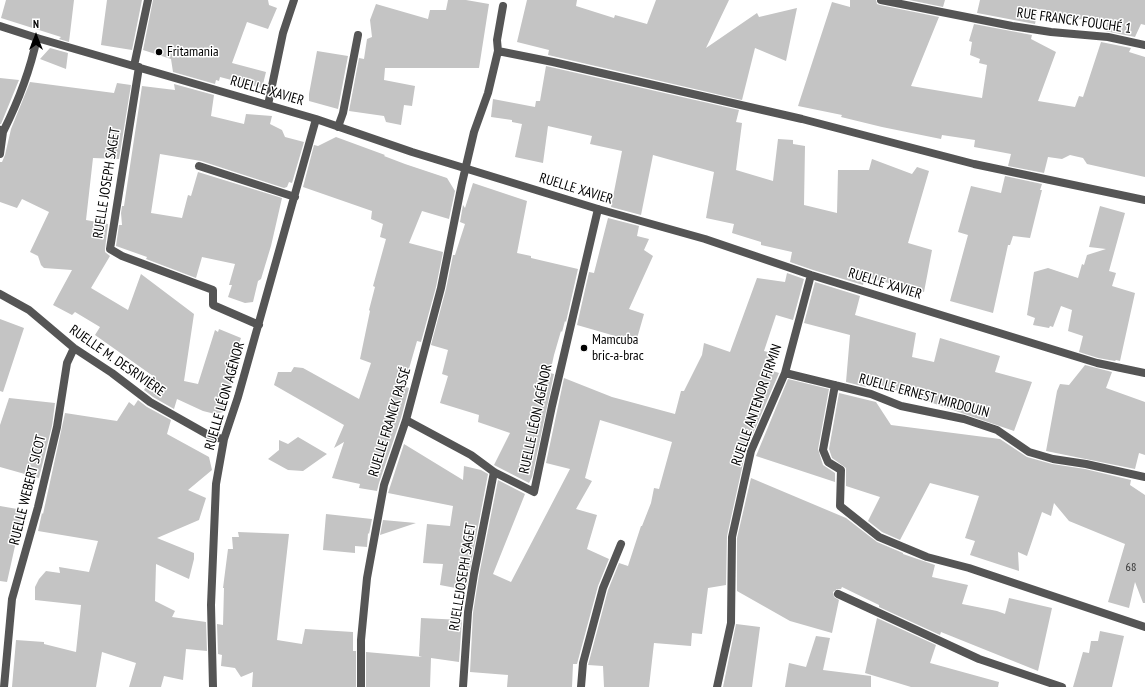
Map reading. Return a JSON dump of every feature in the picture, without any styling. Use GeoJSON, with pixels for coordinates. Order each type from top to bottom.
{"type":"FeatureCollection","features":[{"type":"Feature","properties":{"kind":"street"},"geometry":{"type":"LineString","coordinates":[[137,67],[148,0]]}},
{"type":"Feature","properties":{"kind":"street"},"geometry":{"type":"LineString","coordinates":[[268,105],[283,33],[294,0]]}},
{"type":"Feature","properties":{"kind":"street","name":"RUE FRANCK FOUCHÉ 1"},"geometry":{"type":"LineString","coordinates":[[881,0],[1012,26],[1051,32],[1108,37],[1145,45]]}},
{"type":"Feature","properties":{"kind":"street","name":"RUELLE FRANCK PASSÉ"},"geometry":{"type":"LineString","coordinates":[[361,687],[361,640],[367,578],[384,484],[406,420],[441,288],[474,132],[488,93],[498,51],[497,40],[503,6]]}},
{"type":"Feature","properties":{"kind":"street","name":"RUELLE XAVIER"},"geometry":{"type":"LineString","coordinates":[[0,26],[316,119],[412,152],[598,209],[705,239],[811,275],[1097,364],[1145,373]]}},
{"type":"Feature","properties":{"kind":"street"},"geometry":{"type":"LineString","coordinates":[[338,127],[343,113],[358,35]]}},
{"type":"Feature","properties":{"kind":"street"},"geometry":{"type":"LineString","coordinates":[[0,154],[2,131],[13,112],[31,63],[37,38]]}},
{"type":"Feature","properties":{"kind":"street"},"geometry":{"type":"LineString","coordinates":[[498,51],[802,118],[974,164],[1145,200]]}},
{"type":"Feature","properties":{"kind":"street","name":"RUELLE JOSEPH SAGET"},"geometry":{"type":"LineString","coordinates":[[137,67],[110,248],[122,256],[213,290],[213,305],[259,325]]}},
{"type":"Feature","properties":{"kind":"street","name":"RUELLE LÉON AGÉNOR"},"geometry":{"type":"LineString","coordinates":[[212,687],[211,605],[216,484],[224,439],[259,325],[316,119]]}},
{"type":"Feature","properties":{"kind":"street"},"geometry":{"type":"LineString","coordinates":[[199,166],[295,197]]}},
{"type":"Feature","properties":{"kind":"street","name":"RUELLE LÉON AGÉNOR"},"geometry":{"type":"LineString","coordinates":[[406,420],[471,455],[494,472],[534,492],[552,406],[598,209]]}},
{"type":"Feature","properties":{"kind":"street","name":"RUELLE ANTENOR FIRMIN"},"geometry":{"type":"LineString","coordinates":[[717,687],[730,623],[732,537],[751,452],[785,373],[811,275]]}},
{"type":"Feature","properties":{"kind":"street","name":"RUELLE M. DESRIVIÈRE"},"geometry":{"type":"LineString","coordinates":[[0,294],[29,310],[74,348],[112,373],[150,402],[212,437],[224,439]]}},
{"type":"Feature","properties":{"kind":"street","name":"RUELLE WEBERT SICOT"},"geometry":{"type":"LineString","coordinates":[[4,687],[12,600],[38,507],[57,427],[67,363],[74,348]]}},
{"type":"Feature","properties":{"kind":"street","name":"RUELLE ERNEST MIRDOUIN"},"geometry":{"type":"LineString","coordinates":[[785,373],[871,394],[901,406],[964,419],[997,430],[1030,452],[1052,459],[1086,464],[1145,477]]}},
{"type":"Feature","properties":{"kind":"street"},"geometry":{"type":"LineString","coordinates":[[835,385],[823,450],[828,462],[841,470],[840,506],[879,537],[927,557],[976,571],[1145,626]]}},
{"type":"Feature","properties":{"kind":"street","name":"RUELLEJOSEPH SAGET"},"geometry":{"type":"LineString","coordinates":[[463,687],[468,612],[494,472]]}},
{"type":"Feature","properties":{"kind":"street"},"geometry":{"type":"LineString","coordinates":[[581,687],[583,663],[603,588],[621,544]]}},
{"type":"Feature","properties":{"kind":"street"},"geometry":{"type":"LineString","coordinates":[[838,594],[979,659],[1062,687]]}},
{"type":"Feature","properties":{"kind":"building"},"geometry":{"type":"Polygon","coordinates":[[[6,0],[74,0],[69,42],[59,39],[61,37],[1,18],[6,0]]]}},
{"type":"Feature","properties":{"kind":"building"},"geometry":{"type":"Polygon","coordinates":[[[107,0],[142,0],[132,50],[101,45],[107,0]]]}},
{"type":"Feature","properties":{"kind":"building"},"geometry":{"type":"Polygon","coordinates":[[[153,0],[268,0],[269,5],[277,8],[268,29],[247,22],[232,63],[266,72],[262,88],[220,77],[219,81],[216,80],[215,84],[173,72],[171,59],[143,50],[153,0]]]}},
{"type":"Feature","properties":{"kind":"building"},"geometry":{"type":"Polygon","coordinates":[[[448,0],[466,0],[489,4],[479,68],[385,68],[384,80],[415,86],[412,106],[404,105],[401,125],[386,122],[384,116],[349,111],[359,58],[364,59],[367,39],[372,37],[370,20],[376,4],[428,19],[430,10],[446,10],[448,0]]]}},
{"type":"Feature","properties":{"kind":"building"},"geometry":{"type":"Polygon","coordinates":[[[527,0],[577,0],[576,6],[614,18],[615,15],[647,24],[656,0],[729,0],[706,48],[757,13],[759,17],[797,8],[786,61],[755,48],[742,100],[548,55],[549,50],[517,42],[527,0]]]}},
{"type":"Feature","properties":{"kind":"building"},"geometry":{"type":"Polygon","coordinates":[[[850,0],[876,0],[877,4],[880,5],[939,17],[911,86],[982,98],[987,65],[979,63],[980,59],[970,55],[972,42],[969,41],[974,24],[1032,35],[1031,39],[1056,52],[1038,101],[1075,107],[1079,96],[1083,97],[1101,42],[1131,48],[1129,52],[1145,57],[1145,177],[1087,164],[1083,158],[1070,155],[1062,159],[1048,157],[1044,173],[1008,166],[1011,154],[974,147],[975,140],[942,135],[941,139],[882,127],[841,117],[842,115],[798,106],[832,2],[850,7],[850,0]]]}},
{"type":"Feature","properties":{"kind":"building"},"geometry":{"type":"Polygon","coordinates":[[[909,0],[945,0],[943,7],[909,0]]]}},
{"type":"Feature","properties":{"kind":"building"},"geometry":{"type":"Polygon","coordinates":[[[980,0],[1145,0],[1145,25],[1141,24],[1135,37],[1105,31],[1108,20],[1074,19],[1038,9],[1035,24],[977,13],[980,0]]]}},
{"type":"Feature","properties":{"kind":"building"},"geometry":{"type":"Polygon","coordinates":[[[50,48],[68,53],[66,69],[40,59],[50,48]]]}},
{"type":"Feature","properties":{"kind":"building"},"geometry":{"type":"Polygon","coordinates":[[[317,51],[348,56],[338,109],[309,101],[317,51]]]}},
{"type":"Feature","properties":{"kind":"building"},"geometry":{"type":"Polygon","coordinates":[[[546,66],[739,110],[736,122],[742,123],[736,170],[773,181],[778,139],[793,140],[793,144],[805,146],[804,205],[837,213],[838,170],[869,170],[872,159],[912,174],[917,167],[929,171],[908,243],[932,250],[924,292],[865,277],[863,285],[813,270],[790,262],[792,252],[761,245],[761,242],[732,233],[734,224],[706,218],[714,172],[653,155],[641,215],[611,207],[622,151],[590,144],[592,136],[548,126],[543,163],[515,157],[522,124],[512,122],[512,120],[491,117],[493,99],[535,107],[536,101],[540,101],[546,66]]]}},
{"type":"Feature","properties":{"kind":"building"},"geometry":{"type":"Polygon","coordinates":[[[0,78],[19,80],[1,124],[0,124],[0,78]]]}},
{"type":"Feature","properties":{"kind":"building"},"geometry":{"type":"Polygon","coordinates":[[[30,82],[114,93],[117,83],[131,85],[119,159],[93,158],[86,220],[108,224],[105,252],[110,256],[91,288],[128,310],[141,274],[194,314],[184,381],[198,384],[215,330],[218,332],[219,329],[241,338],[235,355],[238,356],[230,381],[231,383],[223,412],[215,414],[203,411],[177,399],[174,409],[153,397],[144,390],[153,376],[95,335],[100,327],[75,312],[72,315],[53,305],[72,270],[44,268],[41,265],[38,256],[30,252],[49,212],[22,199],[17,208],[0,202],[0,162],[2,162],[5,155],[11,129],[30,82]]]}},
{"type":"Feature","properties":{"kind":"building"},"geometry":{"type":"Polygon","coordinates":[[[174,84],[214,95],[211,116],[244,124],[246,114],[272,116],[270,124],[282,130],[285,137],[304,142],[292,183],[289,182],[287,187],[284,188],[201,161],[160,154],[151,213],[182,218],[188,195],[191,196],[198,172],[282,198],[271,246],[261,279],[258,281],[253,302],[245,303],[228,297],[232,285],[229,285],[235,264],[202,257],[196,278],[146,259],[147,257],[116,246],[119,225],[122,225],[122,206],[124,206],[142,86],[175,90],[174,84]]]}},
{"type":"Feature","properties":{"kind":"building"},"geometry":{"type":"Polygon","coordinates":[[[336,137],[405,164],[447,178],[455,191],[449,219],[422,211],[409,243],[443,252],[436,287],[421,342],[417,341],[404,386],[409,388],[401,418],[377,491],[359,488],[360,484],[332,478],[344,442],[334,448],[344,425],[274,385],[278,372],[291,372],[294,367],[303,368],[359,399],[371,363],[360,359],[375,287],[373,286],[386,239],[380,237],[383,224],[371,219],[372,211],[303,187],[314,145],[318,146],[336,137]]]}},
{"type":"Feature","properties":{"kind":"building"},"geometry":{"type":"Polygon","coordinates":[[[1005,176],[1042,184],[1040,190],[1042,190],[1030,238],[1013,236],[1010,245],[1008,245],[993,313],[950,301],[968,235],[958,232],[971,186],[1001,193],[1005,176]]]}},
{"type":"Feature","properties":{"kind":"building"},"geometry":{"type":"Polygon","coordinates":[[[473,183],[527,201],[517,253],[531,256],[531,258],[578,269],[566,322],[565,321],[562,332],[561,331],[554,355],[550,373],[554,374],[532,477],[529,483],[494,465],[510,433],[478,422],[479,415],[440,403],[448,376],[442,374],[448,350],[431,345],[446,289],[453,255],[455,255],[465,224],[460,222],[463,205],[465,208],[473,183]]]}},
{"type":"Feature","properties":{"kind":"building"},"geometry":{"type":"Polygon","coordinates":[[[1100,206],[1125,213],[1109,271],[1116,273],[1112,286],[1135,293],[1120,361],[1098,358],[1079,352],[1083,336],[1068,331],[1072,310],[1061,306],[1053,327],[1050,326],[1049,328],[1033,325],[1035,318],[1027,315],[1034,272],[1048,268],[1078,278],[1082,264],[1084,265],[1087,255],[1106,249],[1089,247],[1100,206]]]}},
{"type":"Feature","properties":{"kind":"building"},"geometry":{"type":"Polygon","coordinates":[[[608,218],[639,226],[637,236],[649,239],[644,250],[653,256],[629,309],[644,314],[636,342],[577,325],[589,272],[594,273],[608,218]]]}},
{"type":"Feature","properties":{"kind":"building"},"geometry":{"type":"Polygon","coordinates":[[[787,273],[804,279],[793,320],[776,315],[764,351],[772,353],[766,366],[771,367],[770,370],[779,373],[746,450],[727,536],[726,585],[708,588],[702,634],[692,633],[691,646],[654,643],[649,687],[604,687],[603,666],[588,665],[608,590],[619,563],[628,566],[641,526],[651,503],[654,488],[659,489],[672,442],[600,420],[585,478],[592,481],[576,509],[597,515],[587,549],[609,559],[598,586],[577,664],[573,664],[572,687],[507,687],[508,675],[470,672],[473,613],[498,480],[525,494],[493,574],[511,582],[570,469],[546,463],[564,378],[612,397],[675,414],[681,391],[684,391],[702,355],[704,343],[730,352],[757,278],[785,282],[787,273]]]}},
{"type":"Feature","properties":{"kind":"building"},"geometry":{"type":"Polygon","coordinates":[[[815,282],[860,296],[855,315],[916,333],[912,357],[934,362],[940,338],[1000,356],[995,372],[1032,382],[1014,431],[860,378],[866,387],[846,382],[850,335],[804,323],[815,282]]]}},
{"type":"Feature","properties":{"kind":"building"},"geometry":{"type":"Polygon","coordinates":[[[0,319],[24,328],[3,392],[0,391],[0,319]]]}},
{"type":"Feature","properties":{"kind":"building"},"geometry":{"type":"Polygon","coordinates":[[[1085,365],[1112,372],[1106,388],[1145,402],[1145,455],[1139,453],[1135,469],[1046,451],[1057,391],[1060,384],[1069,385],[1085,365]]]}},
{"type":"Feature","properties":{"kind":"building"},"geometry":{"type":"Polygon","coordinates":[[[788,379],[829,389],[818,449],[823,465],[835,473],[835,482],[756,456],[788,379]]]}},
{"type":"Feature","properties":{"kind":"building"},"geometry":{"type":"Polygon","coordinates":[[[839,393],[876,402],[891,425],[1000,439],[1027,457],[1052,464],[1085,469],[1131,480],[1130,485],[1145,495],[1145,603],[1143,603],[1135,582],[1129,608],[1108,602],[1125,544],[1069,521],[1054,503],[1051,516],[1042,512],[1027,556],[1018,552],[1019,571],[970,555],[975,541],[965,538],[979,496],[930,483],[900,540],[882,532],[868,521],[880,497],[846,486],[846,468],[832,458],[829,449],[839,393]]]}},
{"type":"Feature","properties":{"kind":"building"},"geometry":{"type":"Polygon","coordinates":[[[9,398],[55,403],[52,426],[39,478],[0,467],[0,425],[9,398]]]}},
{"type":"Feature","properties":{"kind":"building"},"geometry":{"type":"Polygon","coordinates":[[[138,400],[147,407],[171,420],[167,434],[209,457],[212,470],[188,490],[206,498],[199,520],[157,538],[194,553],[189,579],[156,564],[155,601],[175,611],[172,617],[206,622],[207,651],[186,649],[183,680],[164,676],[161,687],[129,687],[136,663],[102,652],[96,687],[12,687],[16,640],[44,642],[44,644],[76,652],[81,605],[35,600],[35,587],[39,579],[46,571],[60,573],[59,567],[89,572],[98,541],[38,531],[65,413],[117,421],[129,402],[134,406],[138,400]]]}},
{"type":"Feature","properties":{"kind":"building"},"geometry":{"type":"Polygon","coordinates":[[[298,437],[327,454],[303,471],[288,470],[268,459],[279,450],[279,440],[288,444],[298,437]]]}},
{"type":"Feature","properties":{"kind":"building"},"geometry":{"type":"Polygon","coordinates":[[[404,444],[463,480],[464,466],[481,470],[488,474],[466,590],[440,585],[443,564],[423,563],[427,524],[450,526],[453,506],[388,493],[404,444]]]}},
{"type":"Feature","properties":{"kind":"building"},"geometry":{"type":"Polygon","coordinates":[[[751,478],[846,518],[877,542],[903,554],[935,565],[932,577],[968,585],[962,604],[1005,614],[1009,598],[1052,608],[1038,671],[941,632],[940,635],[879,607],[879,605],[842,587],[841,589],[837,589],[833,592],[834,597],[839,600],[832,633],[790,621],[737,591],[737,538],[751,478]]]}},
{"type":"Feature","properties":{"kind":"building"},"geometry":{"type":"Polygon","coordinates":[[[0,506],[23,510],[7,582],[0,581],[0,506]]]}},
{"type":"Feature","properties":{"kind":"building"},"geometry":{"type":"Polygon","coordinates":[[[326,514],[372,519],[369,534],[368,533],[367,547],[355,546],[355,553],[323,550],[326,514]]]}},
{"type":"Feature","properties":{"kind":"building"},"geometry":{"type":"Polygon","coordinates":[[[383,520],[416,523],[380,535],[383,520]]]}},
{"type":"Feature","properties":{"kind":"building"},"geometry":{"type":"Polygon","coordinates":[[[238,532],[289,534],[277,640],[302,644],[305,629],[353,632],[353,651],[356,651],[356,687],[252,687],[253,672],[241,677],[235,668],[221,666],[222,655],[218,654],[217,624],[223,625],[223,588],[228,549],[233,549],[232,537],[239,537],[238,532]]]}},
{"type":"Feature","properties":{"kind":"building"},"geometry":{"type":"Polygon","coordinates":[[[421,618],[462,620],[459,662],[431,658],[430,687],[366,687],[366,652],[422,657],[419,656],[421,618]]]}},
{"type":"Feature","properties":{"kind":"building"},"geometry":{"type":"Polygon","coordinates":[[[877,618],[936,645],[930,663],[999,682],[998,687],[911,687],[865,673],[877,618]]]}},
{"type":"Feature","properties":{"kind":"building"},"geometry":{"type":"Polygon","coordinates":[[[736,624],[760,627],[752,687],[723,687],[736,624]]]}},
{"type":"Feature","properties":{"kind":"building"},"geometry":{"type":"Polygon","coordinates":[[[1100,631],[1124,636],[1112,687],[1073,687],[1083,652],[1089,653],[1091,641],[1098,641],[1100,631]]]}},
{"type":"Feature","properties":{"kind":"building"},"geometry":{"type":"Polygon","coordinates":[[[816,636],[830,638],[823,670],[871,676],[871,687],[785,687],[789,663],[806,667],[816,636]]]}},
{"type":"Feature","properties":{"kind":"place","name":"Fritamania"},"geometry":{"type":"Point","coordinates":[159,52]}},
{"type":"Feature","properties":{"kind":"place","name":"Mamcuba bric-a-brac"},"geometry":{"type":"Point","coordinates":[584,348]}}]}
